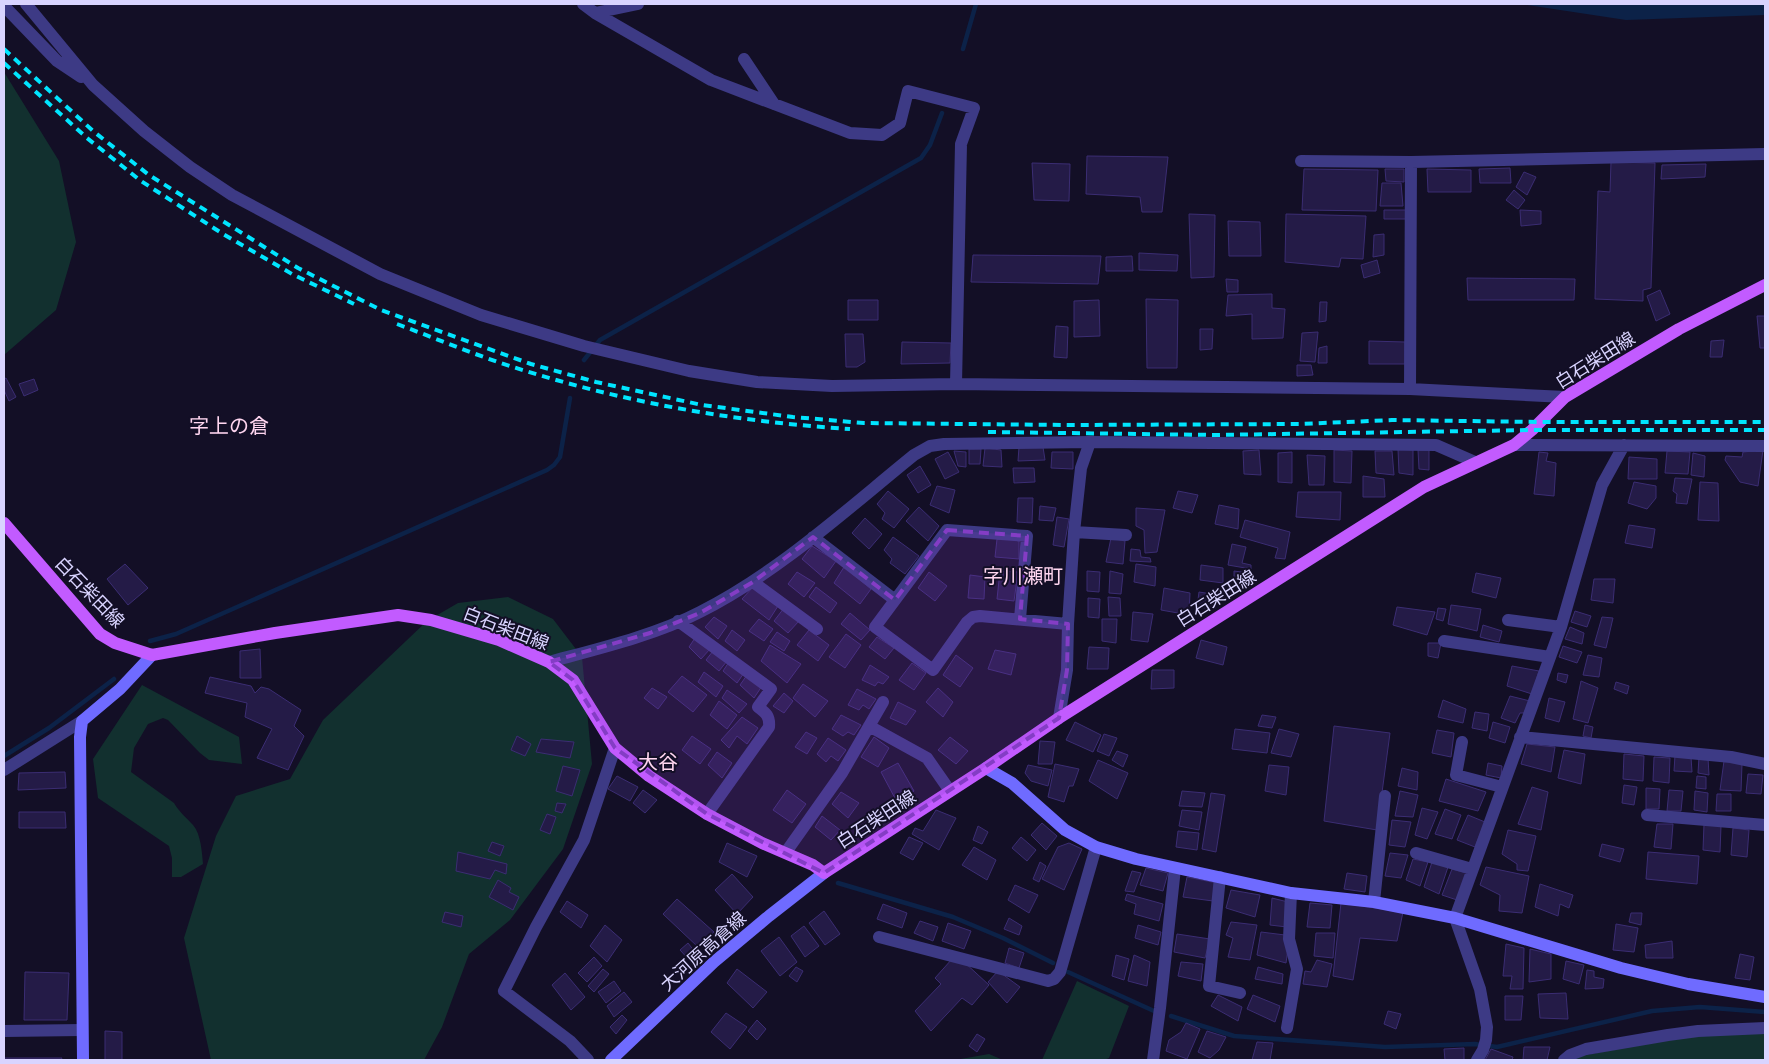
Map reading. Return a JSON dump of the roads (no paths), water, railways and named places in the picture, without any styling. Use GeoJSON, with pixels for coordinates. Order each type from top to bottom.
{"type":"FeatureCollection","features":[{"type":"Feature","properties":{"kind":"main road","name":"白石柴田線"},"geometry":{"type":"LineString","coordinates":[[4,523],[100,634],[116,643],[152,655],[283,632],[398,616],[431,620],[499,640],[549,662],[573,680],[615,748],[649,776],[706,814],[813,865],[824,873],[986,768],[1058,718],[1424,487],[1514,445],[1532,430],[1565,396],[1679,329],[1765,285]]}},
{"type":"Feature","properties":{"kind":"street"},"geometry":{"type":"LineString","coordinates":[[26,4],[93,86]]}},
{"type":"Feature","properties":{"kind":"street"},"geometry":{"type":"LineString","coordinates":[[583,4],[594,13],[711,80],[850,134],[882,135],[900,123],[908,91],[974,108],[961,144],[956,384]]}},
{"type":"Feature","properties":{"kind":"street"},"geometry":{"type":"LineString","coordinates":[[594,13],[638,4]]}},
{"type":"Feature","properties":{"kind":"street"},"geometry":{"type":"LineString","coordinates":[[4,6],[56,61],[93,86],[144,131],[190,167],[232,195],[380,274],[482,315],[584,346],[689,371],[757,382],[832,386],[956,384],[1410,389],[1565,396]]}},
{"type":"Feature","properties":{"kind":"street"},"geometry":{"type":"LineString","coordinates":[[744,60],[774,104]]}},
{"type":"Feature","properties":{"kind":"street"},"geometry":{"type":"LineString","coordinates":[[1301,161],[1411,162],[1765,154]]}},
{"type":"Feature","properties":{"kind":"street"},"geometry":{"type":"LineString","coordinates":[[1410,389],[1411,162]]}},
{"type":"Feature","properties":{"kind":"street"},"geometry":{"type":"LineString","coordinates":[[1058,718],[1068,670],[1068,624],[1074,532],[1081,468],[1090,442]]}},
{"type":"Feature","properties":{"kind":"street"},"geometry":{"type":"LineString","coordinates":[[549,662],[650,633],[700,613],[754,582],[914,455],[930,446],[944,444],[1090,442],[1436,445],[1476,462]]}},
{"type":"Feature","properties":{"kind":"street"},"geometry":{"type":"LineString","coordinates":[[1514,445],[1765,446]]}},
{"type":"Feature","properties":{"kind":"street"},"geometry":{"type":"LineString","coordinates":[[1482,1050],[1486,1027],[1480,988],[1455,918],[1561,627],[1602,485],[1624,445]]}},
{"type":"Feature","properties":{"kind":"street"},"geometry":{"type":"LineString","coordinates":[[1020,619],[1027,536],[947,530],[874,627],[933,670],[967,622],[973,617],[980,616],[1068,624]]}},
{"type":"Feature","properties":{"kind":"street"},"geometry":{"type":"LineString","coordinates":[[1074,532],[1126,535]]}},
{"type":"Feature","properties":{"kind":"street"},"geometry":{"type":"LineString","coordinates":[[813,537],[895,600]]}},
{"type":"Feature","properties":{"kind":"street"},"geometry":{"type":"LineString","coordinates":[[754,582],[817,629]]}},
{"type":"Feature","properties":{"kind":"street"},"geometry":{"type":"LineString","coordinates":[[1508,620],[1561,627]]}},
{"type":"Feature","properties":{"kind":"street"},"geometry":{"type":"LineString","coordinates":[[678,621],[771,689],[758,707],[767,714],[770,719],[770,726],[706,814]]}},
{"type":"Feature","properties":{"kind":"street"},"geometry":{"type":"LineString","coordinates":[[1444,641],[1550,657]]}},
{"type":"Feature","properties":{"kind":"street"},"geometry":{"type":"LineString","coordinates":[[4,770],[82,721],[120,689],[152,655]]}},
{"type":"Feature","properties":{"kind":"street"},"geometry":{"type":"LineString","coordinates":[[786,852],[842,773],[883,702]]}},
{"type":"Feature","properties":{"kind":"street"},"geometry":{"type":"LineString","coordinates":[[82,721],[80,746],[83,1060]]}},
{"type":"Feature","properties":{"kind":"street"},"geometry":{"type":"LineString","coordinates":[[869,726],[927,758],[950,791]]}},
{"type":"Feature","properties":{"kind":"street"},"geometry":{"type":"LineString","coordinates":[[1520,737],[1730,757],[1765,764]]}},
{"type":"Feature","properties":{"kind":"street"},"geometry":{"type":"LineString","coordinates":[[1462,742],[1456,775],[1502,787]]}},
{"type":"Feature","properties":{"kind":"street"},"geometry":{"type":"LineString","coordinates":[[588,1060],[570,1041],[504,991],[584,840],[615,748]]}},
{"type":"Feature","properties":{"kind":"street"},"geometry":{"type":"LineString","coordinates":[[986,768],[1012,783],[1065,830],[1096,847],[1136,859],[1291,892],[1374,902],[1455,918],[1621,968],[1688,984],[1765,997]]}},
{"type":"Feature","properties":{"kind":"street"},"geometry":{"type":"LineString","coordinates":[[1374,902],[1385,796]]}},
{"type":"Feature","properties":{"kind":"street"},"geometry":{"type":"LineString","coordinates":[[1647,815],[1765,824]]}},
{"type":"Feature","properties":{"kind":"street"},"geometry":{"type":"LineString","coordinates":[[879,937],[1048,981],[1060,972],[1096,847]]}},
{"type":"Feature","properties":{"kind":"street"},"geometry":{"type":"LineString","coordinates":[[1416,853],[1472,869]]}},
{"type":"Feature","properties":{"kind":"street"},"geometry":{"type":"LineString","coordinates":[[1153,1060],[1175,868]]}},
{"type":"Feature","properties":{"kind":"street","name":"大河原高倉線"},"geometry":{"type":"LineString","coordinates":[[611,1060],[714,962],[824,873]]}},
{"type":"Feature","properties":{"kind":"street"},"geometry":{"type":"LineString","coordinates":[[1220,877],[1209,986],[1240,993]]}},
{"type":"Feature","properties":{"kind":"street"},"geometry":{"type":"LineString","coordinates":[[1287,1028],[1297,969],[1289,939],[1291,892]]}},
{"type":"Feature","properties":{"kind":"street"},"geometry":{"type":"LineString","coordinates":[[1564,1060],[1570,1055],[1586,1049],[1668,1035],[1698,1031],[1765,1028]]}},
{"type":"Feature","properties":{"kind":"street"},"geometry":{"type":"LineString","coordinates":[[4,1031],[82,1030]]}},
{"type":"Feature","properties":{"kind":"water"},"geometry":{"type":"Polygon","coordinates":[[[1521,4],[1765,4],[1765,15],[1626,20],[1521,4]]]}},
{"type":"Feature","properties":{"kind":"waterway"},"geometry":{"type":"LineString","coordinates":[[963,49],[976,4]]}},
{"type":"Feature","properties":{"kind":"waterway"},"geometry":{"type":"LineString","coordinates":[[584,360],[600,340],[921,158],[930,145],[942,113]]}},
{"type":"Feature","properties":{"kind":"waterway"},"geometry":{"type":"LineString","coordinates":[[150,641],[176,634],[547,470],[560,457],[570,398]]}},
{"type":"Feature","properties":{"kind":"waterway"},"geometry":{"type":"LineString","coordinates":[[4,756],[49,728],[114,679]]}},
{"type":"Feature","properties":{"kind":"waterway"},"geometry":{"type":"LineString","coordinates":[[838,883],[953,917],[1003,938],[1053,963]]}},
{"type":"Feature","properties":{"kind":"waterway"},"geometry":{"type":"LineString","coordinates":[[1068,972],[1154,1011]]}},
{"type":"Feature","properties":{"kind":"waterway"},"geometry":{"type":"LineString","coordinates":[[1171,1016],[1234,1036],[1385,1047],[1475,1044],[1497,1047],[1652,1011],[1700,1007],[1765,1012]]}},
{"type":"Feature","properties":{"kind":"railway"},"geometry":{"type":"LineString","coordinates":[[4,49],[93,131],[149,175],[298,268],[381,310],[531,364],[596,382],[702,405],[793,417],[864,423],[1068,425],[1301,424],[1392,420],[1765,422]]}},
{"type":"Feature","properties":{"kind":"railway"},"geometry":{"type":"LineString","coordinates":[[4,63],[87,138],[141,181],[223,234],[292,274],[354,304]]}},
{"type":"Feature","properties":{"kind":"railway"},"geometry":{"type":"LineString","coordinates":[[397,324],[510,366],[606,393],[686,410],[768,422],[850,429]]}},
{"type":"Feature","properties":{"kind":"railway"},"geometry":{"type":"LineString","coordinates":[[988,432],[1216,435],[1532,430],[1765,430]]}},
{"type":"Feature","properties":{"kind":"district","name":"字上の倉"},"geometry":{"type":"Point","coordinates":[229,426]}},
{"type":"Feature","properties":{"kind":"district","name":"字川瀬町"},"geometry":{"type":"Point","coordinates":[1023,576]}},
{"type":"Feature","properties":{"kind":"district","name":"大谷"},"geometry":{"type":"Point","coordinates":[658,762]}}]}
